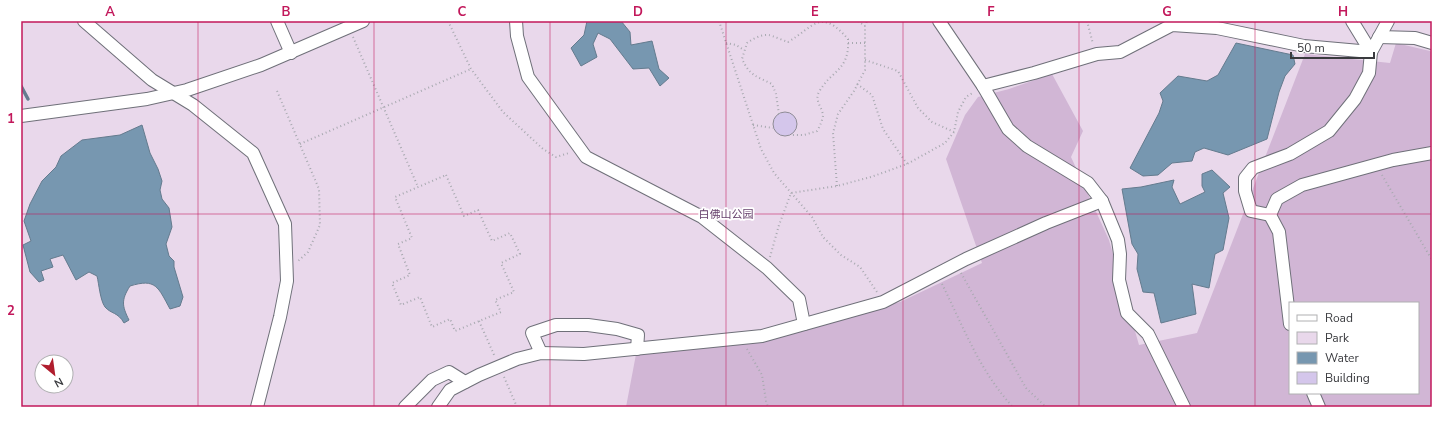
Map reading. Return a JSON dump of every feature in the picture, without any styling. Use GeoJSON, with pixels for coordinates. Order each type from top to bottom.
{"type":"FeatureCollection","features":[{"type":"Feature","properties":{"kind":"lane"},"geometry":{"type":"LineString","coordinates":[[84,21],[152,80],[193,105],[253,153],[285,224],[287,281],[280,317],[257,407]]}},
{"type":"Feature","properties":{"kind":"lane"},"geometry":{"type":"LineString","coordinates":[[276,21],[291,53]]}},
{"type":"Feature","properties":{"kind":"lane"},"geometry":{"type":"LineString","coordinates":[[21,116],[147,99],[174,93],[209,83],[291,53],[363,21]]}},
{"type":"Feature","properties":{"kind":"lane"},"geometry":{"type":"LineString","coordinates":[[516,21],[517,36],[528,78],[586,157],[702,217],[767,268],[800,299],[804,324]]}},
{"type":"Feature","properties":{"kind":"lane"},"geometry":{"type":"LineString","coordinates":[[939,21],[983,86],[1008,129],[1027,146],[1088,183],[1102,201],[1118,240],[1120,254],[1119,280],[1128,313],[1148,334],[1184,407]]}},
{"type":"Feature","properties":{"kind":"lane"},"geometry":{"type":"LineString","coordinates":[[1352,21],[1371,52]]}},
{"type":"Feature","properties":{"kind":"lane"},"geometry":{"type":"LineString","coordinates":[[1270,215],[1251,211],[1245,191],[1245,178],[1253,168],[1290,154],[1329,131],[1355,99],[1369,73],[1371,52],[1388,21]]}},
{"type":"Feature","properties":{"kind":"lane"},"geometry":{"type":"LineString","coordinates":[[983,86],[1034,73],[1097,54],[1120,52],[1172,25],[1217,28],[1304,46],[1371,52]]}},
{"type":"Feature","properties":{"kind":"lane"},"geometry":{"type":"LineString","coordinates":[[1379,37],[1415,38],[1432,44]]}},
{"type":"Feature","properties":{"kind":"lane"},"geometry":{"type":"LineString","coordinates":[[1270,215],[1277,199],[1302,185],[1376,165],[1432,153]]}},
{"type":"Feature","properties":{"kind":"lane"},"geometry":{"type":"LineString","coordinates":[[438,407],[450,390],[478,375],[517,359],[541,354],[584,354],[637,350],[762,336],[883,302],[956,264],[1046,223],[1102,201]]}},
{"type":"Feature","properties":{"kind":"lane"},"geometry":{"type":"LineString","coordinates":[[1270,215],[1279,232],[1289,316]]}},
{"type":"Feature","properties":{"kind":"lane"},"geometry":{"type":"LineString","coordinates":[[541,354],[532,333],[556,325],[588,325],[617,329],[638,334],[637,350]]}},
{"type":"Feature","properties":{"kind":"lane"},"geometry":{"type":"LineString","coordinates":[[405,407],[432,380],[449,372],[465,382]]}},
{"type":"Feature","properties":{"kind":"lane"},"geometry":{"type":"LineString","coordinates":[[1313,394],[1319,407]]}},
{"type":"Feature","properties":{"kind":"path"},"geometry":{"type":"LineString","coordinates":[[448,21],[471,69],[503,112],[543,149],[556,156],[580,149]]}},
{"type":"Feature","properties":{"kind":"path"},"geometry":{"type":"LineString","coordinates":[[719,21],[761,149],[774,173],[812,217],[823,237],[841,255],[860,267],[883,302]]}},
{"type":"Feature","properties":{"kind":"path"},"geometry":{"type":"LineString","coordinates":[[858,21],[865,26]]}},
{"type":"Feature","properties":{"kind":"path"},"geometry":{"type":"LineString","coordinates":[[837,186],[834,133],[838,114],[865,70],[864,43],[865,26],[867,21]]}},
{"type":"Feature","properties":{"kind":"path"},"geometry":{"type":"LineString","coordinates":[[1087,21],[1097,54]]}},
{"type":"Feature","properties":{"kind":"path"},"geometry":{"type":"LineString","coordinates":[[779,114],[776,94],[772,84],[752,75],[742,59],[747,43],[759,36],[769,35],[779,40],[788,42],[816,22],[831,23],[840,29],[848,39],[845,60],[839,71],[824,85],[818,94],[818,103],[823,114],[821,123],[817,130],[804,135],[791,135]]}},
{"type":"Feature","properties":{"kind":"path"},"geometry":{"type":"LineString","coordinates":[[349,27],[418,187]]}},
{"type":"Feature","properties":{"kind":"path"},"geometry":{"type":"LineString","coordinates":[[726,43],[736,45],[744,50]]}},
{"type":"Feature","properties":{"kind":"path"},"geometry":{"type":"LineString","coordinates":[[848,44],[864,43]]}},
{"type":"Feature","properties":{"kind":"path"},"geometry":{"type":"LineString","coordinates":[[865,60],[898,71],[918,108],[932,122],[954,132]]}},
{"type":"Feature","properties":{"kind":"path"},"geometry":{"type":"LineString","coordinates":[[300,144],[471,69]]}},
{"type":"Feature","properties":{"kind":"path"},"geometry":{"type":"LineString","coordinates":[[857,84],[872,95],[883,129],[907,164]]}},
{"type":"Feature","properties":{"kind":"path"},"geometry":{"type":"LineString","coordinates":[[791,193],[837,186],[871,177],[907,164],[945,143],[954,132],[958,112],[966,97],[983,86]]}},
{"type":"Feature","properties":{"kind":"path"},"geometry":{"type":"LineString","coordinates":[[277,91],[320,189],[320,225],[308,252],[287,273]]}},
{"type":"Feature","properties":{"kind":"path"},"geometry":{"type":"LineString","coordinates":[[753,125],[773,128]]}},
{"type":"Feature","properties":{"kind":"path"},"geometry":{"type":"LineString","coordinates":[[1376,165],[1432,260]]}},
{"type":"Feature","properties":{"kind":"path"},"geometry":{"type":"LineString","coordinates":[[446,175],[464,216],[478,210],[492,241],[510,233],[520,254],[501,263],[514,292],[495,300],[500,312],[455,331],[450,319],[432,326],[420,297],[401,305],[392,283],[410,275],[398,244],[412,238],[395,197],[418,187],[446,175]]}},
{"type":"Feature","properties":{"kind":"path"},"geometry":{"type":"LineString","coordinates":[[767,268],[779,225],[791,193]]}},
{"type":"Feature","properties":{"kind":"path"},"geometry":{"type":"LineString","coordinates":[[956,264],[1026,388],[1046,407]]}},
{"type":"Feature","properties":{"kind":"path"},"geometry":{"type":"LineString","coordinates":[[937,274],[987,374],[1002,395],[1013,407]]}},
{"type":"Feature","properties":{"kind":"path"},"geometry":{"type":"LineString","coordinates":[[740,338],[762,375],[768,407]]}},
{"type":"Feature","properties":{"kind":"green space","name":"白佛山公园"},"geometry":{"type":"Polygon","coordinates":[[[21,21],[1432,21],[1432,407],[21,407],[21,21]]]}},
{"type":"Feature","properties":{"kind":"shaded area"},"geometry":{"type":"Polygon","coordinates":[[[1396,43],[1430,51],[1432,53],[1432,407],[626,407],[637,349],[762,336],[900,302],[982,263],[946,159],[965,115],[978,97],[1009,89],[1052,74],[1083,131],[1071,157],[1109,240],[1139,345],[1197,333],[1305,54],[1390,63],[1396,43]]]}},
{"type":"Feature","properties":{"kind":"water"},"geometry":{"type":"Polygon","coordinates":[[[587,21],[621,21],[630,32],[631,45],[652,41],[659,69],[669,78],[660,86],[649,68],[633,69],[610,39],[598,33],[593,44],[597,57],[581,66],[571,48],[584,35],[587,21]]]}},
{"type":"Feature","properties":{"kind":"water"},"geometry":{"type":"Polygon","coordinates":[[[1236,43],[1293,55],[1295,64],[1285,76],[1279,92],[1267,139],[1228,155],[1204,148],[1195,152],[1192,161],[1172,163],[1158,175],[1143,176],[1130,168],[1159,113],[1163,101],[1160,93],[1178,76],[1207,81],[1218,75],[1236,43]]]}},
{"type":"Feature","properties":{"kind":"water"},"geometry":{"type":"Polygon","coordinates":[[[142,125],[150,153],[162,181],[160,190],[162,199],[169,208],[172,227],[166,244],[169,256],[174,261],[174,267],[183,297],[180,306],[170,309],[155,286],[146,283],[130,286],[124,299],[124,307],[129,320],[124,323],[122,319],[103,304],[97,276],[89,272],[76,280],[63,255],[50,259],[53,267],[41,271],[44,280],[39,282],[30,272],[23,245],[31,241],[24,221],[30,204],[42,181],[56,167],[61,156],[82,140],[120,135],[142,125]]]}},
{"type":"Feature","properties":{"kind":"water"},"geometry":{"type":"Polygon","coordinates":[[[1212,170],[1230,187],[1223,193],[1229,218],[1223,250],[1215,254],[1209,288],[1192,284],[1196,314],[1161,323],[1154,293],[1143,292],[1137,269],[1138,254],[1132,244],[1122,189],[1141,187],[1174,180],[1172,187],[1180,204],[1205,192],[1202,186],[1202,174],[1212,170]]]}},
{"type":"Feature","properties":{"kind":"building"},"geometry":{"type":"Polygon","coordinates":[[[785,112],[794,115],[797,124],[794,133],[785,136],[776,133],[773,124],[776,115],[785,112]]]}},
{"type":"Feature","properties":{"kind":"waterway"},"geometry":{"type":"LineString","coordinates":[[21,86],[28,99]]}}]}
